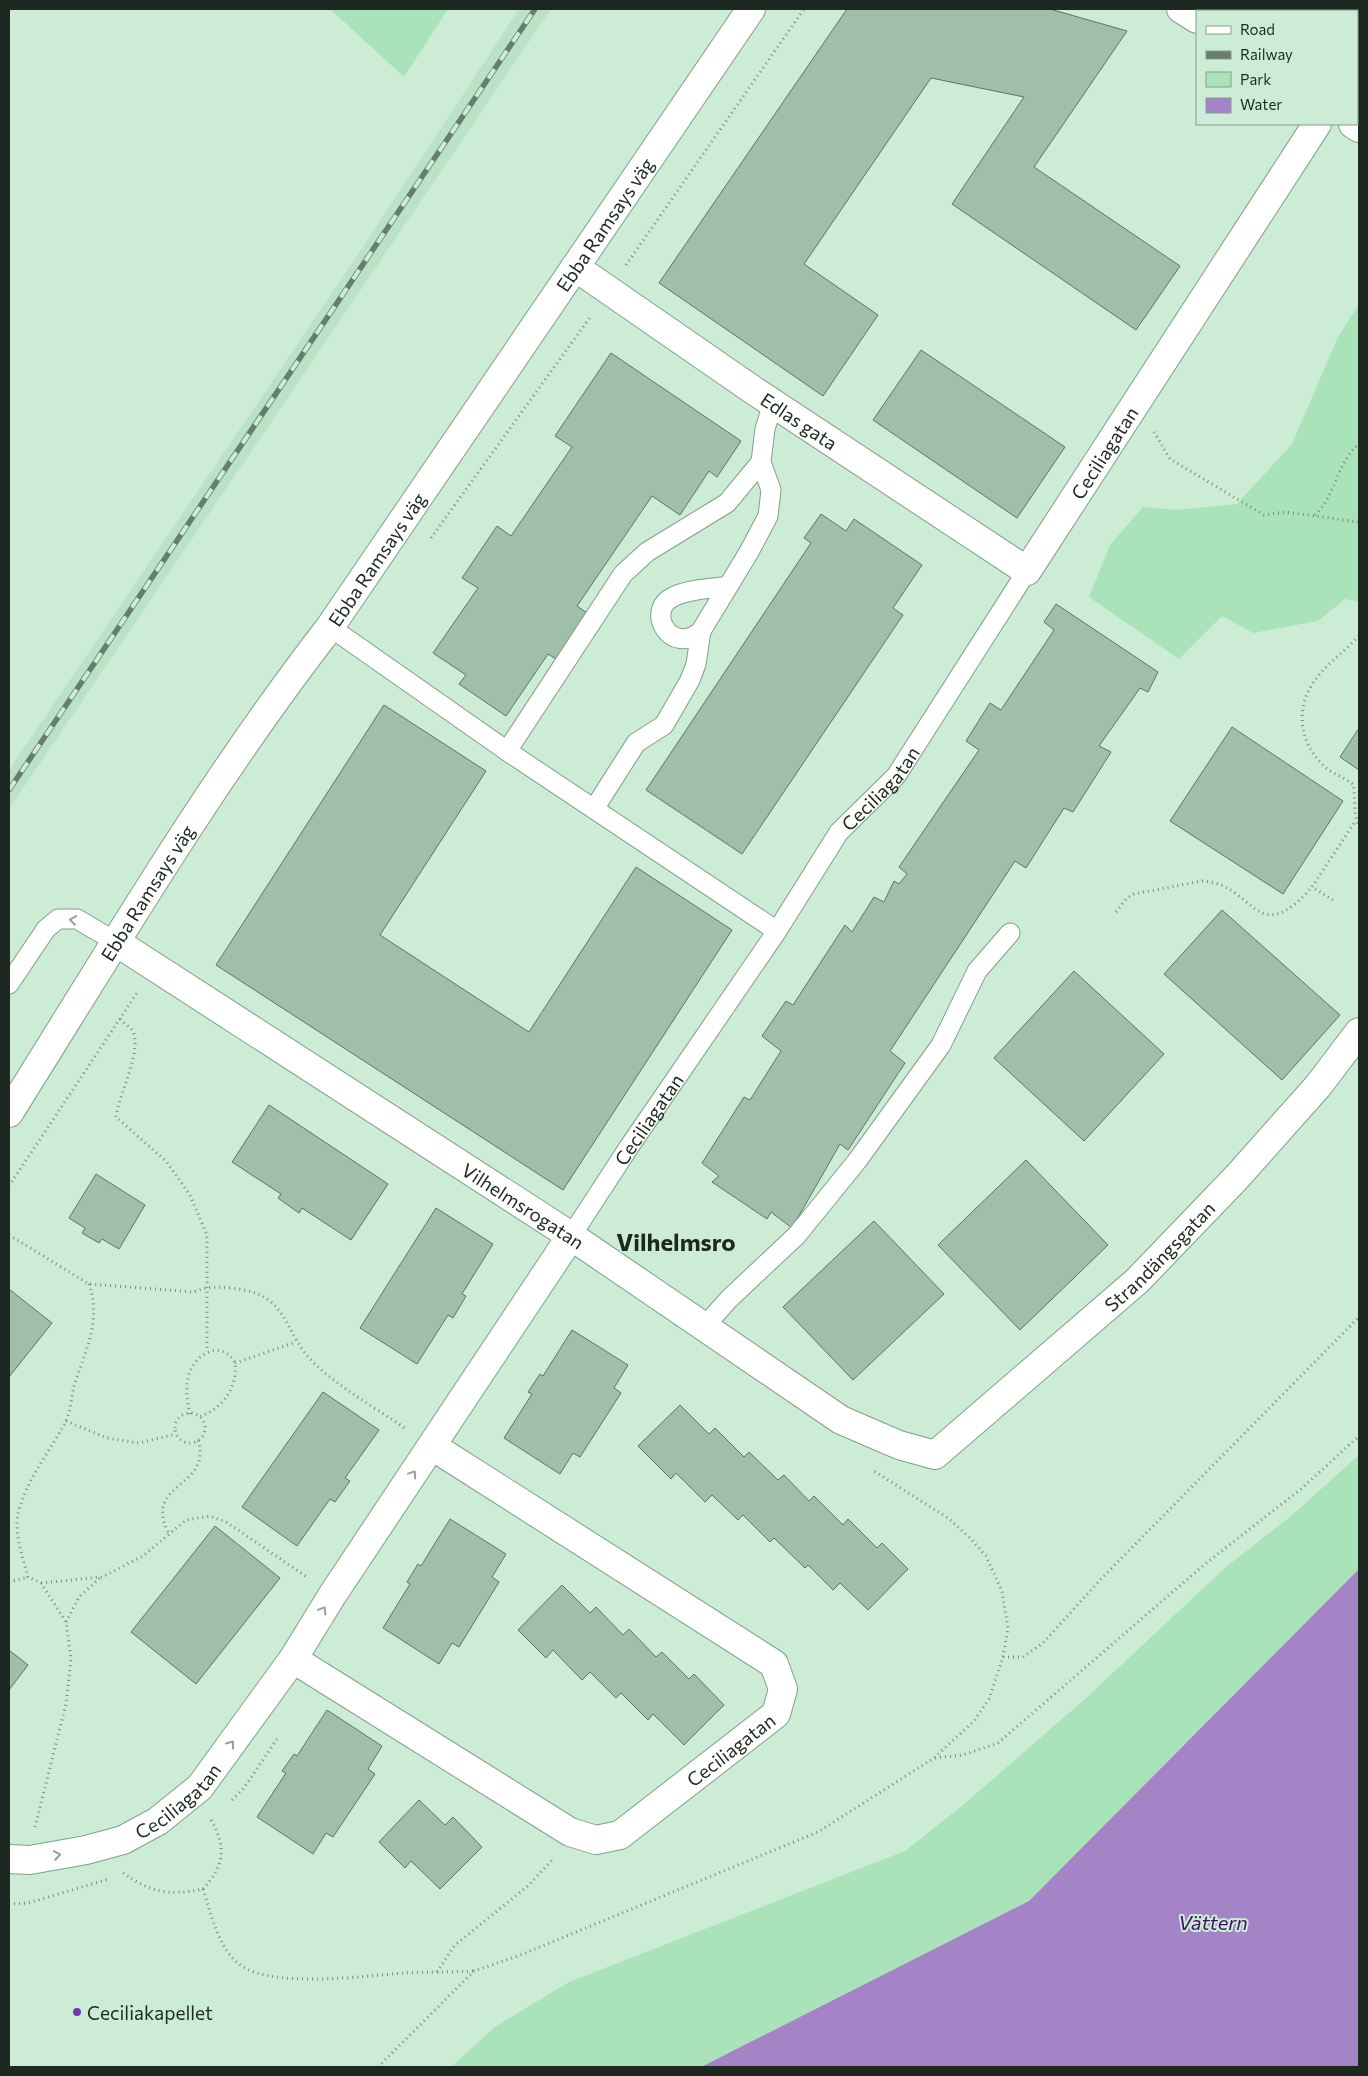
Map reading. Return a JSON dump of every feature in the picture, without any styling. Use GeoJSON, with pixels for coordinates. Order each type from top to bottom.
{"type":"FeatureCollection","features":[{"type":"Feature","properties":{"kind":"street","name":"Ebba Ramsays väg"},"geometry":{"type":"LineString","coordinates":[[9,1113],[178,845],[276,697],[330,627],[751,9]]}},
{"type":"Feature","properties":{"kind":"street"},"geometry":{"type":"LineString","coordinates":[[1182,9],[1196,18]]}},
{"type":"Feature","properties":{"kind":"street","name":"Ceciliagatan"},"geometry":{"type":"LineString","coordinates":[[1028,571],[1316,125]]}},
{"type":"Feature","properties":{"kind":"street","name":"Edlas gata"},"geometry":{"type":"LineString","coordinates":[[575,267],[773,403],[1028,571]]}},
{"type":"Feature","properties":{"kind":"street","name":"Vilhelmsrogatan"},"geometry":{"type":"LineString","coordinates":[[116,942],[571,1236],[841,1420],[899,1444],[935,1455]]}},
{"type":"Feature","properties":{"kind":"street","name":"Strandängsgatan"},"geometry":{"type":"LineString","coordinates":[[935,1455],[1137,1281],[1237,1177],[1318,1086],[1359,1032]]}},
{"type":"Feature","properties":{"kind":"street","name":"Ceciliagatan"},"geometry":{"type":"LineString","coordinates":[[20,1859],[86,1850],[123,1840],[158,1821],[200,1787],[293,1659],[332,1594],[571,1236]]}},
{"type":"Feature","properties":{"kind":"street","name":"Ceciliagatan"},"geometry":{"type":"LineString","coordinates":[[293,1659],[570,1832],[596,1840],[620,1835],[776,1714],[783,1689],[774,1664],[432,1446]]}},
{"type":"Feature","properties":{"kind":"lane"},"geometry":{"type":"LineString","coordinates":[[594,809],[636,743],[664,725],[690,680],[696,664],[700,631],[749,552],[768,516],[771,490],[761,462],[765,429],[773,403]]}},
{"type":"Feature","properties":{"kind":"lane"},"geometry":{"type":"LineString","coordinates":[[507,751],[623,574],[647,552],[727,503],[761,462]]}},
{"type":"Feature","properties":{"kind":"lane","name":"Ceciliagatan"},"geometry":{"type":"LineString","coordinates":[[571,1236],[628,1147],[777,931],[839,832],[896,776],[1028,571]]}},
{"type":"Feature","properties":{"kind":"lane"},"geometry":{"type":"LineString","coordinates":[[700,631],[688,639],[672,636],[663,626],[661,612],[664,605],[674,596],[727,586]]}},
{"type":"Feature","properties":{"kind":"lane"},"geometry":{"type":"LineString","coordinates":[[330,627],[507,751],[777,931]]}},
{"type":"Feature","properties":{"kind":"lane"},"geometry":{"type":"LineString","coordinates":[[9,984],[46,930],[58,919],[78,919],[116,942]]}},
{"type":"Feature","properties":{"kind":"lane"},"geometry":{"type":"LineString","coordinates":[[704,1327],[729,1299],[797,1235],[857,1161],[941,1044],[977,971],[1010,932]]}},
{"type":"Feature","properties":{"kind":"path"},"geometry":{"type":"LineString","coordinates":[[625,267],[804,9]]}},
{"type":"Feature","properties":{"kind":"path"},"geometry":{"type":"LineString","coordinates":[[567,349],[593,312]]}},
{"type":"Feature","properties":{"kind":"path"},"geometry":{"type":"LineString","coordinates":[[1135,405],[1170,459],[1250,508],[1264,515],[1286,512],[1359,522]]}},
{"type":"Feature","properties":{"kind":"path"},"geometry":{"type":"LineString","coordinates":[[1314,516],[1325,505],[1338,472],[1359,444]]}},
{"type":"Feature","properties":{"kind":"path"},"geometry":{"type":"LineString","coordinates":[[1359,636],[1314,682],[1307,695],[1301,718],[1302,728],[1316,757],[1326,768],[1353,784],[1357,801],[1356,820],[1359,826]]}},
{"type":"Feature","properties":{"kind":"path"},"geometry":{"type":"LineString","coordinates":[[1116,912],[1126,899],[1134,894],[1202,881],[1213,882],[1260,912],[1271,916],[1294,907],[1312,887],[1356,820]]}},
{"type":"Feature","properties":{"kind":"path"},"geometry":{"type":"LineString","coordinates":[[1312,887],[1333,900]]}},
{"type":"Feature","properties":{"kind":"path"},"geometry":{"type":"LineString","coordinates":[[9,1186],[155,967]]}},
{"type":"Feature","properties":{"kind":"path"},"geometry":{"type":"LineString","coordinates":[[120,1020],[132,1030],[134,1036],[133,1060],[117,1108],[116,1117],[166,1161],[190,1195],[207,1235],[207,1351]]}},
{"type":"Feature","properties":{"kind":"path"},"geometry":{"type":"LineString","coordinates":[[9,1235],[89,1284],[194,1292],[207,1286],[259,1294],[280,1309],[289,1323],[296,1342],[315,1365],[341,1385],[432,1446]]}},
{"type":"Feature","properties":{"kind":"path"},"geometry":{"type":"LineString","coordinates":[[28,1577],[20,1545],[18,1516],[26,1488],[66,1421],[74,1387],[92,1336],[95,1300],[89,1284]]}},
{"type":"Feature","properties":{"kind":"path"},"geometry":{"type":"LineString","coordinates":[[1003,1657],[1023,1657],[1043,1643],[1101,1579],[1359,1317]]}},
{"type":"Feature","properties":{"kind":"path"},"geometry":{"type":"LineString","coordinates":[[235,1363],[296,1342]]}},
{"type":"Feature","properties":{"kind":"path"},"geometry":{"type":"LineString","coordinates":[[190,1414],[186,1390],[189,1374],[196,1361],[207,1351],[216,1349],[225,1352],[235,1363],[234,1384],[226,1398],[217,1407],[199,1417]]}},
{"type":"Feature","properties":{"kind":"path"},"geometry":{"type":"LineString","coordinates":[[190,1414],[199,1417],[204,1425],[204,1430],[198,1440],[187,1443],[176,1434],[178,1420],[190,1414]]}},
{"type":"Feature","properties":{"kind":"path"},"geometry":{"type":"LineString","coordinates":[[66,1421],[107,1438],[139,1443],[176,1434]]}},
{"type":"Feature","properties":{"kind":"path"},"geometry":{"type":"LineString","coordinates":[[934,1758],[963,1756],[998,1743],[1205,1564],[1301,1489],[1359,1436]]}},
{"type":"Feature","properties":{"kind":"path"},"geometry":{"type":"LineString","coordinates":[[168,1532],[164,1524],[162,1509],[169,1496],[200,1464],[202,1453],[198,1440]]}},
{"type":"Feature","properties":{"kind":"path"},"geometry":{"type":"LineString","coordinates":[[66,1622],[79,1597],[102,1577],[142,1556],[168,1532],[186,1520],[210,1516],[226,1522],[332,1594]]}},
{"type":"Feature","properties":{"kind":"path"},"geometry":{"type":"LineString","coordinates":[[9,1582],[28,1577],[41,1583],[102,1577]]}},
{"type":"Feature","properties":{"kind":"path"},"geometry":{"type":"LineString","coordinates":[[20,1859],[34,1831],[66,1704],[71,1658],[66,1622],[41,1583]]}},
{"type":"Feature","properties":{"kind":"path"},"geometry":{"type":"LineString","coordinates":[[203,1889],[223,1946],[238,1964],[258,1974],[276,1977],[345,1978],[474,1971],[518,1956],[818,1832],[934,1758],[974,1721],[989,1699],[1003,1657],[1008,1628],[1002,1591]]}},
{"type":"Feature","properties":{"kind":"path"},"geometry":{"type":"LineString","coordinates":[[123,1873],[143,1886],[178,1894],[203,1889],[214,1876],[222,1859],[221,1845],[211,1820]]}},
{"type":"Feature","properties":{"kind":"path"},"geometry":{"type":"LineString","coordinates":[[437,1972],[454,1946],[529,1885],[558,1853],[570,1832]]}},
{"type":"Feature","properties":{"kind":"path"},"geometry":{"type":"LineString","coordinates":[[378,2067],[474,1971]]}},
{"type":"Feature","properties":{"kind":"shaded area"},"geometry":{"type":"Polygon","coordinates":[[[519,9],[551,9],[9,809],[9,770],[357,256],[519,9]]]}},
{"type":"Feature","properties":{"kind":"green space"},"geometry":{"type":"Polygon","coordinates":[[[330,9],[448,9],[404,77],[330,9]]]}},
{"type":"Feature","properties":{"kind":"green space"},"geometry":{"type":"Polygon","coordinates":[[[1359,304],[1359,602],[1345,599],[1318,621],[1253,633],[1222,616],[1179,659],[1089,597],[1110,545],[1143,507],[1176,510],[1237,504],[1292,444],[1338,337],[1359,304]]]}},
{"type":"Feature","properties":{"kind":"green space"},"geometry":{"type":"Polygon","coordinates":[[[1359,1455],[1359,1569],[1029,1901],[701,2067],[451,2067],[495,2027],[569,1982],[905,1851],[963,1805],[1085,1699],[1226,1567],[1291,1516],[1359,1455]]]}},
{"type":"Feature","properties":{"kind":"water","name":"Vättern"},"geometry":{"type":"Polygon","coordinates":[[[1359,1569],[1359,2067],[701,2067],[1029,1901],[1359,1569]]]}},
{"type":"Feature","properties":{"kind":"building"},"geometry":{"type":"Polygon","coordinates":[[[847,9],[1050,9],[1127,31],[1034,167],[1180,266],[1136,330],[952,204],[1024,97],[931,78],[804,264],[878,315],[823,396],[659,283],[847,9]]]}},
{"type":"Feature","properties":{"kind":"building"},"geometry":{"type":"Polygon","coordinates":[[[921,350],[1065,447],[1017,518],[873,420],[921,350]]]}},
{"type":"Feature","properties":{"kind":"building"},"geometry":{"type":"Polygon","coordinates":[[[611,353],[741,441],[717,477],[709,471],[680,515],[652,496],[577,606],[587,613],[556,659],[548,654],[506,716],[459,684],[466,675],[433,653],[478,588],[462,578],[497,526],[511,536],[572,447],[555,436],[611,353]]]}},
{"type":"Feature","properties":{"kind":"building"},"geometry":{"type":"Polygon","coordinates":[[[821,514],[846,531],[854,519],[922,565],[893,608],[903,615],[742,854],[646,790],[811,543],[804,538],[821,514]]]}},
{"type":"Feature","properties":{"kind":"building"},"geometry":{"type":"Polygon","coordinates":[[[1056,604],[1158,672],[1148,692],[1140,688],[1099,746],[1111,752],[1073,812],[1064,808],[1026,868],[1015,861],[890,1051],[905,1063],[848,1150],[840,1144],[792,1228],[771,1212],[767,1219],[712,1182],[719,1176],[702,1163],[744,1097],[750,1100],[781,1051],[762,1036],[786,1001],[793,1005],[845,925],[852,932],[874,897],[884,902],[894,881],[899,884],[907,874],[899,867],[979,750],[966,741],[990,703],[1001,710],[1054,630],[1044,622],[1056,604]]]}},
{"type":"Feature","properties":{"kind":"building"},"geometry":{"type":"Polygon","coordinates":[[[384,705],[486,771],[380,935],[529,1032],[636,867],[732,930],[563,1190],[216,965],[384,705]]]}},
{"type":"Feature","properties":{"kind":"building"},"geometry":{"type":"Polygon","coordinates":[[[1232,727],[1343,801],[1283,894],[1170,821],[1232,727]]]}},
{"type":"Feature","properties":{"kind":"building"},"geometry":{"type":"Polygon","coordinates":[[[1359,728],[1359,770],[1340,757],[1359,728]]]}},
{"type":"Feature","properties":{"kind":"building"},"geometry":{"type":"Polygon","coordinates":[[[1222,910],[1340,1015],[1282,1080],[1164,974],[1222,910]]]}},
{"type":"Feature","properties":{"kind":"building"},"geometry":{"type":"Polygon","coordinates":[[[1074,971],[1164,1054],[1084,1141],[994,1058],[1074,971]]]}},
{"type":"Feature","properties":{"kind":"building"},"geometry":{"type":"Polygon","coordinates":[[[269,1105],[388,1184],[351,1240],[302,1208],[299,1213],[278,1198],[281,1194],[232,1162],[269,1105]]]}},
{"type":"Feature","properties":{"kind":"building"},"geometry":{"type":"Polygon","coordinates":[[[1026,1160],[1108,1245],[1020,1330],[938,1245],[1026,1160]]]}},
{"type":"Feature","properties":{"kind":"building"},"geometry":{"type":"Polygon","coordinates":[[[96,1174],[145,1205],[119,1249],[102,1239],[99,1243],[82,1233],[85,1228],[69,1218],[96,1174]]]}},
{"type":"Feature","properties":{"kind":"building"},"geometry":{"type":"Polygon","coordinates":[[[436,1208],[493,1244],[462,1294],[466,1296],[453,1318],[448,1315],[417,1364],[360,1328],[436,1208]]]}},
{"type":"Feature","properties":{"kind":"building"},"geometry":{"type":"Polygon","coordinates":[[[874,1221],[944,1294],[853,1380],[783,1307],[874,1221]]]}},
{"type":"Feature","properties":{"kind":"building"},"geometry":{"type":"Polygon","coordinates":[[[9,1289],[52,1323],[9,1377],[9,1289]]]}},
{"type":"Feature","properties":{"kind":"building"},"geometry":{"type":"Polygon","coordinates":[[[572,1330],[628,1365],[614,1388],[621,1393],[580,1457],[573,1453],[560,1474],[504,1438],[532,1394],[528,1392],[540,1374],[543,1376],[572,1330]]]}},
{"type":"Feature","properties":{"kind":"building"},"geometry":{"type":"Polygon","coordinates":[[[323,1392],[379,1430],[345,1478],[350,1481],[335,1502],[330,1499],[297,1546],[242,1507],[323,1392]]]}},
{"type":"Feature","properties":{"kind":"building"},"geometry":{"type":"Polygon","coordinates":[[[680,1405],[709,1434],[715,1428],[744,1457],[749,1452],[778,1480],[784,1475],[809,1501],[814,1496],[843,1525],[848,1519],[877,1548],[882,1543],[908,1569],[868,1610],[840,1583],[833,1590],[808,1565],[805,1568],[774,1538],[770,1542],[743,1515],[738,1520],[712,1495],[705,1502],[676,1473],[671,1479],[638,1446],[680,1405]]]}},
{"type":"Feature","properties":{"kind":"building"},"geometry":{"type":"Polygon","coordinates":[[[450,1519],[506,1554],[492,1577],[499,1582],[459,1647],[452,1643],[439,1664],[383,1628],[410,1584],[407,1582],[418,1564],[421,1566],[450,1519]]]}},
{"type":"Feature","properties":{"kind":"building"},"geometry":{"type":"Polygon","coordinates":[[[215,1526],[280,1578],[196,1684],[131,1632],[215,1526]]]}},
{"type":"Feature","properties":{"kind":"building"},"geometry":{"type":"Polygon","coordinates":[[[562,1585],[590,1613],[596,1607],[623,1635],[629,1629],[656,1657],[662,1652],[689,1679],[694,1674],[724,1705],[684,1745],[653,1714],[648,1720],[621,1693],[616,1698],[590,1672],[582,1680],[553,1650],[546,1658],[518,1630],[562,1585]]]}},
{"type":"Feature","properties":{"kind":"building"},"geometry":{"type":"Polygon","coordinates":[[[9,1650],[28,1665],[9,1690],[9,1650]]]}},
{"type":"Feature","properties":{"kind":"building"},"geometry":{"type":"Polygon","coordinates":[[[327,1710],[382,1746],[368,1769],[375,1774],[333,1837],[326,1833],[313,1854],[257,1817],[286,1773],[282,1771],[294,1754],[297,1756],[327,1710]]]}},
{"type":"Feature","properties":{"kind":"building"},"geometry":{"type":"Polygon","coordinates":[[[419,1800],[445,1825],[453,1817],[482,1847],[440,1889],[411,1861],[405,1868],[379,1842],[419,1800]]]}},
{"type":"Feature","properties":{"kind":"railway"},"geometry":{"type":"LineString","coordinates":[[9,790],[535,9]]}},
{"type":"Feature","properties":{"kind":"place","name":"Ceciliakapellet"},"geometry":{"type":"Point","coordinates":[77,2012]}},
{"type":"Feature","properties":{"kind":"district","name":"Vilhelmsro"},"geometry":{"type":"Point","coordinates":[676,1241]}}]}
